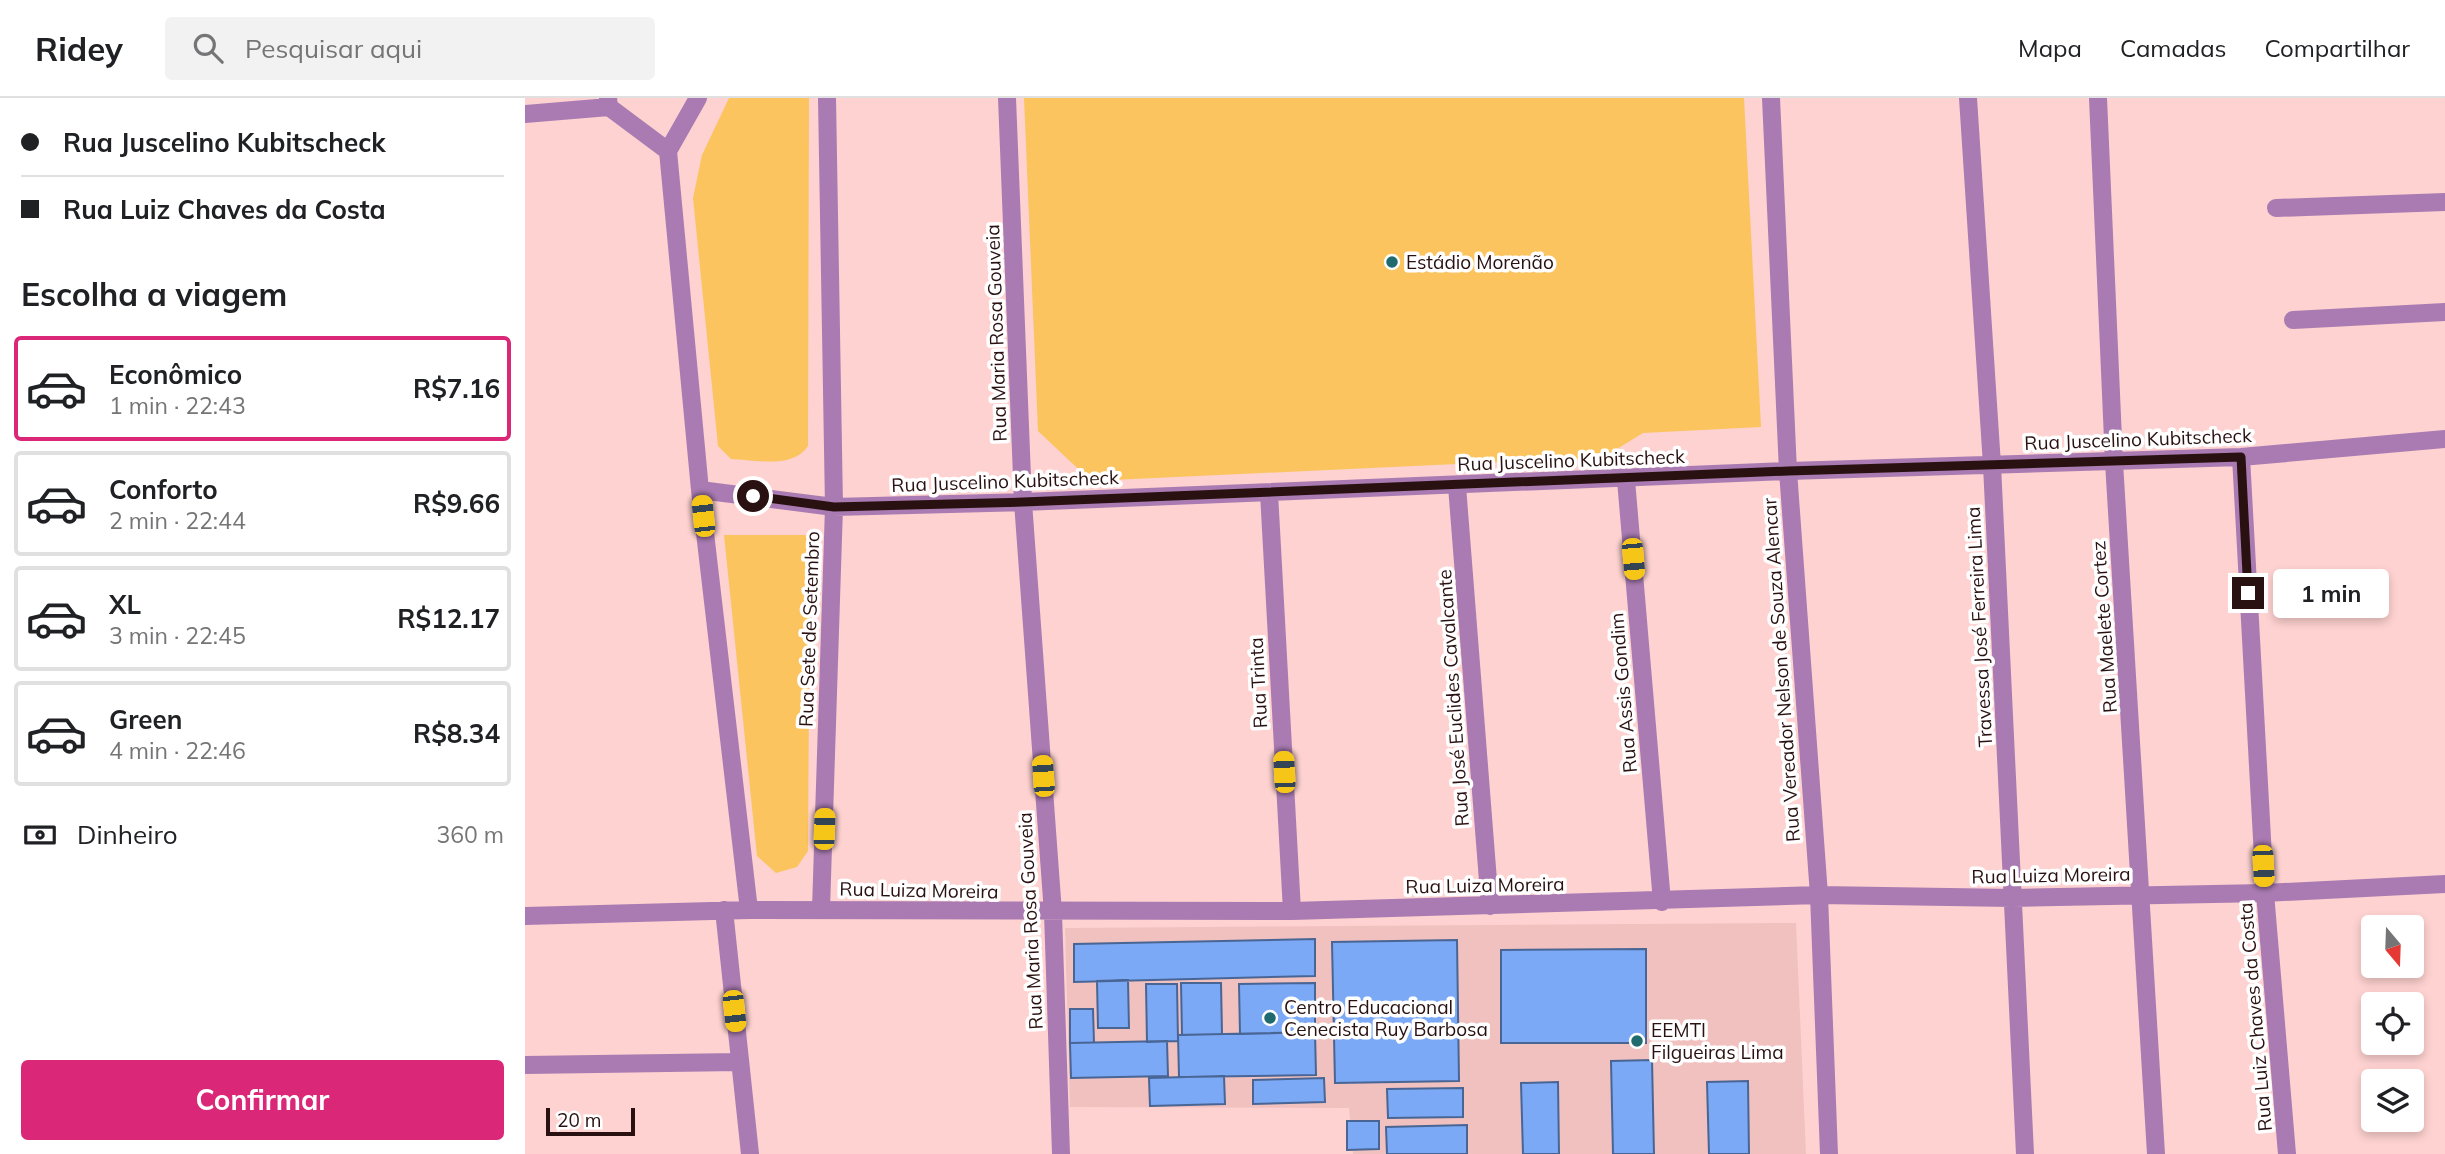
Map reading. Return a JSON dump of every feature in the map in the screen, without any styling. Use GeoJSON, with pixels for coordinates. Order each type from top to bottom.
{"type":"FeatureCollection","features":[{"type":"Feature","properties":{"kind":"street"},"geometry":{"type":"LineString","coordinates":[[698,98],[669,150],[700,490],[749,909]]}},
{"type":"Feature","properties":{"kind":"street","name":"Rua Sete de Setembro"},"geometry":{"type":"LineString","coordinates":[[821,909],[834,507],[827,98]]}},
{"type":"Feature","properties":{"kind":"street","name":"Rua Maria Rosa Gouveia"},"geometry":{"type":"LineString","coordinates":[[1007,98],[1023,502],[1053,913],[1061,1154]]}},
{"type":"Feature","properties":{"kind":"street","name":"Rua Vereador Nelson de Souza Alencar"},"geometry":{"type":"LineString","coordinates":[[1771,98],[1788,471],[1819,895],[1829,1154]]}},
{"type":"Feature","properties":{"kind":"street","name":"Travessa José Ferreira Lima"},"geometry":{"type":"LineString","coordinates":[[1968,98],[1992,465],[2025,1154]]}},
{"type":"Feature","properties":{"kind":"street","name":"Rua Maelete Cortez"},"geometry":{"type":"LineString","coordinates":[[2098,98],[2114,462],[2156,1154]]}},
{"type":"Feature","properties":{"kind":"street"},"geometry":{"type":"LineString","coordinates":[[525,114],[609,103],[669,150]]}},
{"type":"Feature","properties":{"kind":"street"},"geometry":{"type":"LineString","coordinates":[[2276,208],[2445,202]]}},
{"type":"Feature","properties":{"kind":"street"},"geometry":{"type":"LineString","coordinates":[[2293,320],[2445,312]]}},
{"type":"Feature","properties":{"kind":"street","name":"Rua Juscelino Kubitscheck"},"geometry":{"type":"LineString","coordinates":[[700,490],[834,507],[1023,502],[1626,480],[1788,471],[2241,457],[2445,439]]}},
{"type":"Feature","properties":{"kind":"street","name":"Rua Luiz Chaves da Costa"},"geometry":{"type":"LineString","coordinates":[[2241,457],[2265,893],[2287,1154]]}},
{"type":"Feature","properties":{"kind":"street","name":"Rua Assis Gondim"},"geometry":{"type":"LineString","coordinates":[[1626,480],[1662,902]]}},
{"type":"Feature","properties":{"kind":"street","name":"Rua José Euclides Cavalcante"},"geometry":{"type":"LineString","coordinates":[[1457,486],[1490,906]]}},
{"type":"Feature","properties":{"kind":"street","name":"Rua Trinta"},"geometry":{"type":"LineString","coordinates":[[1269,494],[1292,911]]}},
{"type":"Feature","properties":{"kind":"street","name":"Rua Luiza Moreira"},"geometry":{"type":"LineString","coordinates":[[525,916],[749,909],[1053,913],[1292,911],[1662,902],[1819,895],[2013,898],[2265,893],[2445,884]]}},
{"type":"Feature","properties":{"kind":"street"},"geometry":{"type":"LineString","coordinates":[[724,910],[750,1154]]}},
{"type":"Feature","properties":{"kind":"street"},"geometry":{"type":"LineString","coordinates":[[525,1065],[739,1062]]}},
{"type":"Feature","properties":{"kind":"shaded area"},"geometry":{"type":"Polygon","coordinates":[[[729,98],[809,98],[808,446],[793,458],[773,462],[731,459],[718,446],[693,198],[702,155],[729,98]]]}},
{"type":"Feature","properties":{"kind":"shaded area","name":"Estádio Morenão"},"geometry":{"type":"Polygon","coordinates":[[[1024,98],[1744,98],[1761,427],[1643,433],[1604,457],[1091,481],[1038,431],[1024,98]]]}},
{"type":"Feature","properties":{"kind":"shaded area"},"geometry":{"type":"Polygon","coordinates":[[[724,535],[810,535],[808,851],[797,867],[776,873],[757,856],[724,535]]]}},
{"type":"Feature","properties":{"kind":"shaded area"},"geometry":{"type":"Polygon","coordinates":[[[1796,923],[1806,1154],[1353,1154],[1349,1108],[1070,1107],[1065,928],[1796,923]]]}},
{"type":"Feature","properties":{"kind":"building"},"geometry":{"type":"Polygon","coordinates":[[[1315,939],[1315,976],[1074,982],[1074,944],[1315,939]]]}},
{"type":"Feature","properties":{"kind":"building"},"geometry":{"type":"Polygon","coordinates":[[[1457,940],[1459,1081],[1335,1083],[1332,942],[1457,940]]]}},
{"type":"Feature","properties":{"kind":"building"},"geometry":{"type":"Polygon","coordinates":[[[1646,949],[1646,1043],[1501,1043],[1501,950],[1646,949]]]}},
{"type":"Feature","properties":{"kind":"building"},"geometry":{"type":"Polygon","coordinates":[[[1128,980],[1129,1028],[1098,1028],[1097,981],[1128,980]]]}},
{"type":"Feature","properties":{"kind":"building"},"geometry":{"type":"Polygon","coordinates":[[[1181,983],[1221,983],[1222,1034],[1182,1035],[1181,983]]]}},
{"type":"Feature","properties":{"kind":"building"},"geometry":{"type":"Polygon","coordinates":[[[1315,983],[1315,1032],[1240,1034],[1239,984],[1315,983]]]}},
{"type":"Feature","properties":{"kind":"building"},"geometry":{"type":"Polygon","coordinates":[[[1146,984],[1177,984],[1178,1041],[1147,1042],[1146,984]]]}},
{"type":"Feature","properties":{"kind":"building"},"geometry":{"type":"Polygon","coordinates":[[[1070,1009],[1093,1009],[1094,1043],[1070,1043],[1070,1009]]]}},
{"type":"Feature","properties":{"kind":"building"},"geometry":{"type":"Polygon","coordinates":[[[1315,1032],[1316,1075],[1179,1077],[1178,1035],[1315,1032]]]}},
{"type":"Feature","properties":{"kind":"building"},"geometry":{"type":"Polygon","coordinates":[[[1167,1041],[1168,1076],[1071,1078],[1070,1043],[1167,1041]]]}},
{"type":"Feature","properties":{"kind":"building"},"geometry":{"type":"Polygon","coordinates":[[[1652,1060],[1654,1154],[1613,1154],[1611,1061],[1652,1060]]]}},
{"type":"Feature","properties":{"kind":"building"},"geometry":{"type":"Polygon","coordinates":[[[1224,1076],[1225,1104],[1150,1106],[1149,1078],[1224,1076]]]}},
{"type":"Feature","properties":{"kind":"building"},"geometry":{"type":"Polygon","coordinates":[[[1324,1078],[1325,1102],[1253,1104],[1253,1080],[1324,1078]]]}},
{"type":"Feature","properties":{"kind":"building"},"geometry":{"type":"Polygon","coordinates":[[[1748,1081],[1749,1154],[1709,1154],[1707,1082],[1748,1081]]]}},
{"type":"Feature","properties":{"kind":"building"},"geometry":{"type":"Polygon","coordinates":[[[1558,1082],[1559,1154],[1523,1154],[1521,1083],[1558,1082]]]}},
{"type":"Feature","properties":{"kind":"building"},"geometry":{"type":"Polygon","coordinates":[[[1463,1088],[1463,1117],[1388,1118],[1387,1089],[1463,1088]]]}},
{"type":"Feature","properties":{"kind":"building"},"geometry":{"type":"Polygon","coordinates":[[[1347,1121],[1379,1121],[1379,1149],[1347,1150],[1347,1121]]]}},
{"type":"Feature","properties":{"kind":"building"},"geometry":{"type":"Polygon","coordinates":[[[1467,1125],[1467,1154],[1387,1154],[1386,1127],[1467,1125]]]}},
{"type":"Feature","properties":{"kind":"place","name":"Estádio Morenão"},"geometry":{"type":"Point","coordinates":[1392,262]}},
{"type":"Feature","properties":{"kind":"place","name":"Centro Educacional Cenecista Ruy Barbosa"},"geometry":{"type":"Point","coordinates":[1270,1018]}},
{"type":"Feature","properties":{"kind":"place","name":"EEMTI Filgueiras Lima"},"geometry":{"type":"Point","coordinates":[1637,1041]}},
{"type":"Feature","properties":{"kind":"route"},"geometry":{"type":"LineString","coordinates":[[753,496],[834,507],[2241,457],[2248,593]]}}]}
